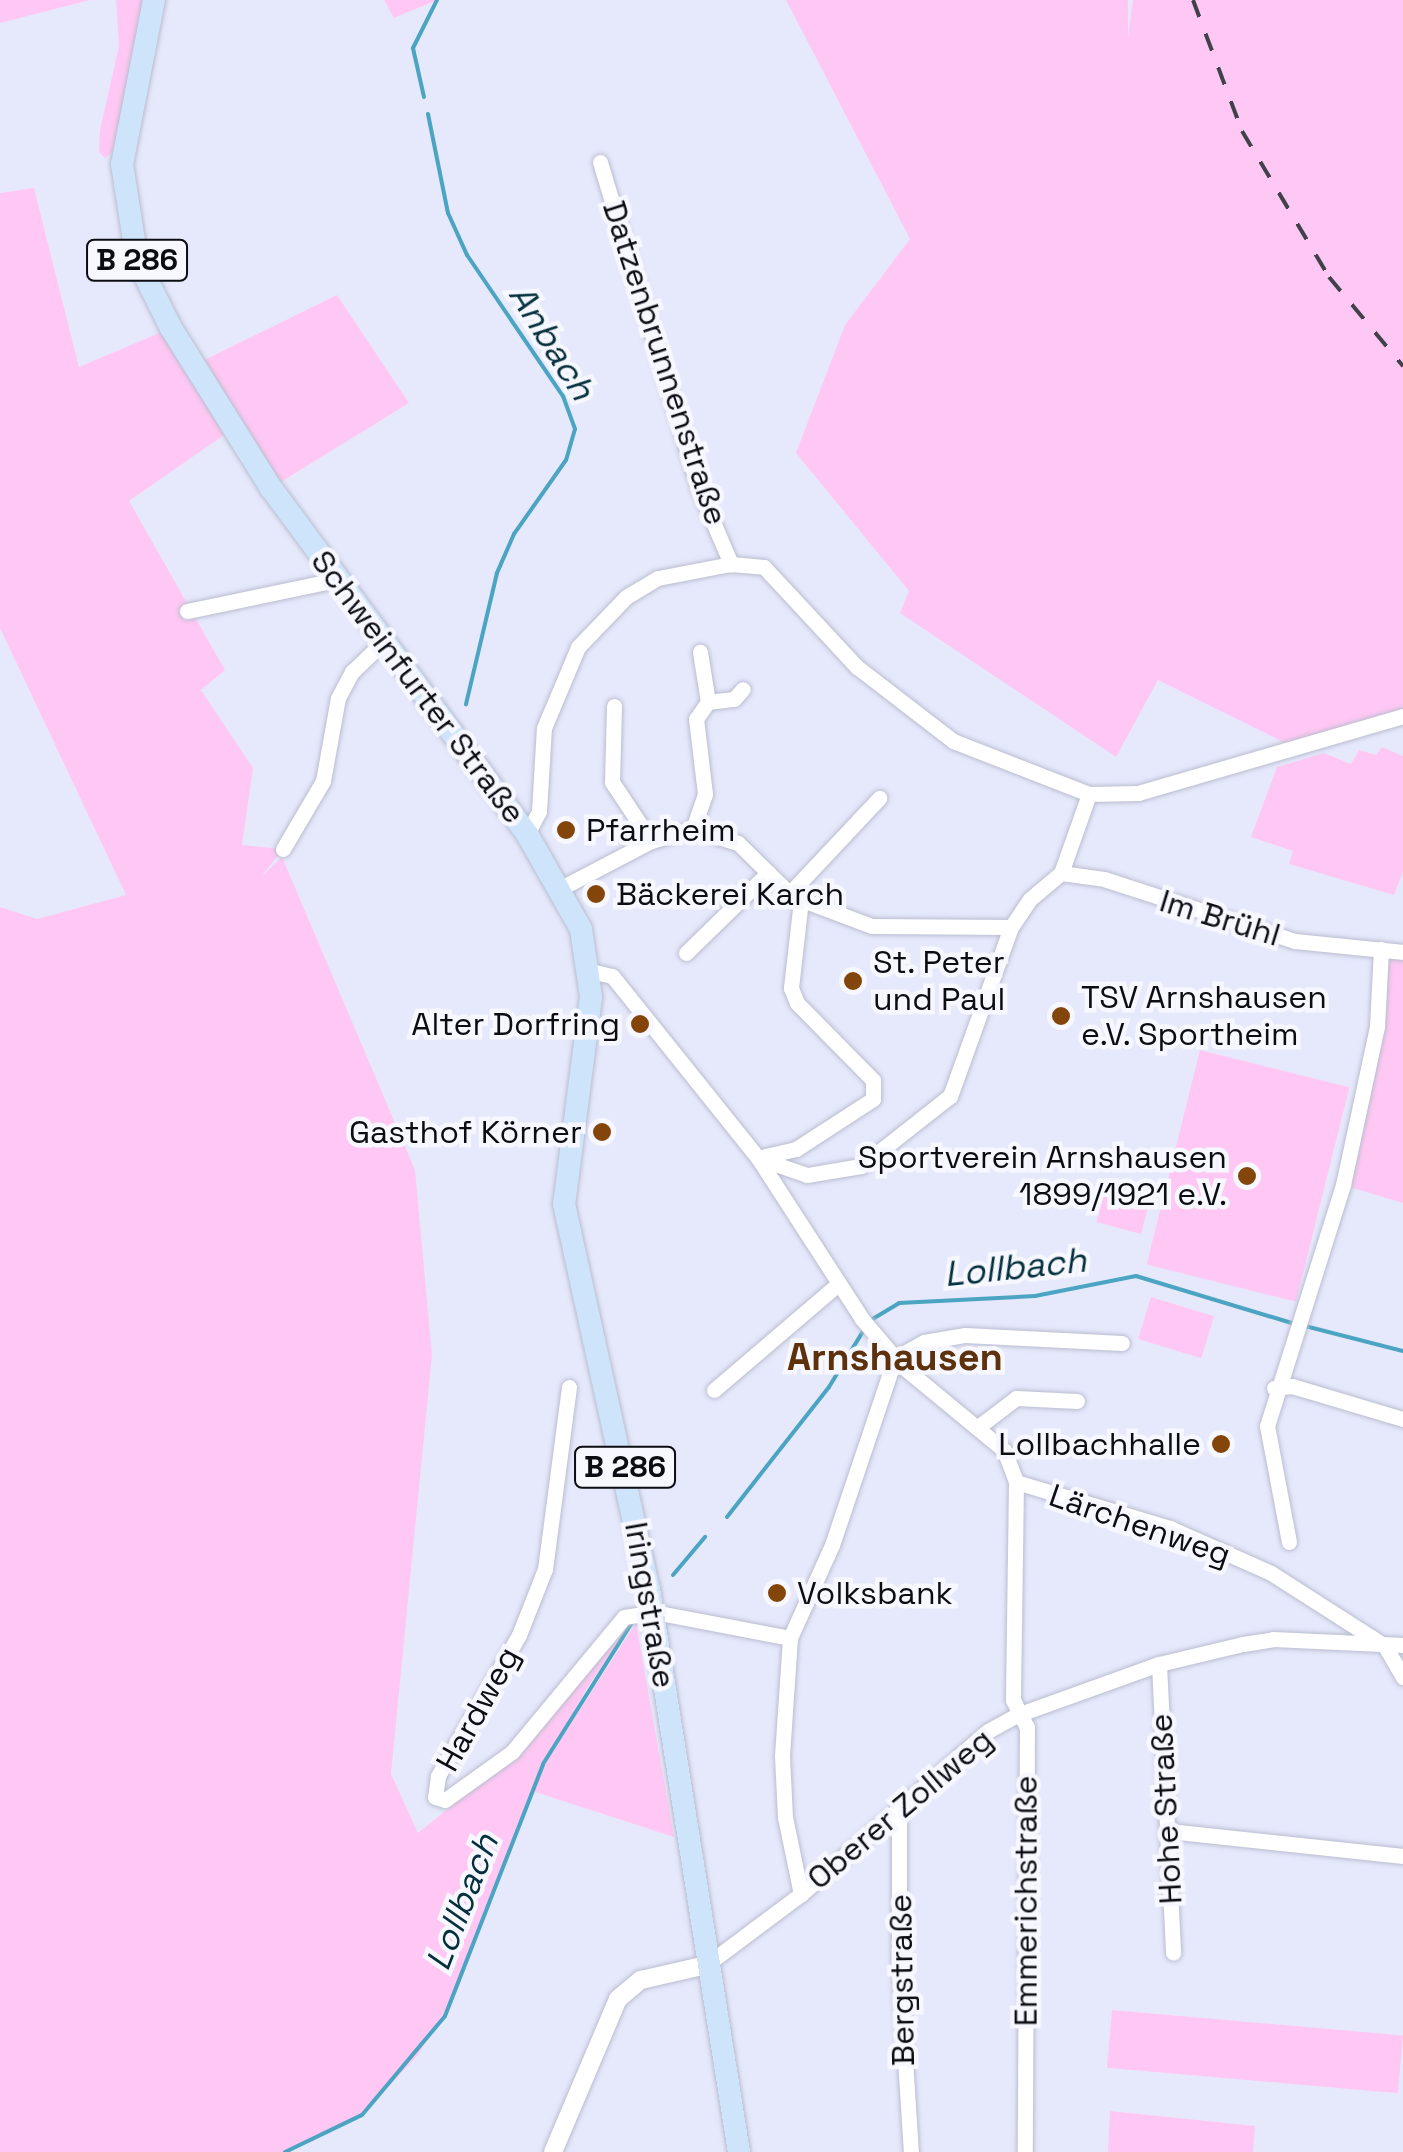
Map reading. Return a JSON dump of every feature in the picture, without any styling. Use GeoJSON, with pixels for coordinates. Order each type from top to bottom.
{"type":"FeatureCollection","features":[{"type":"Feature","properties":{"kind":"main road","name":"Schweinfurter Straße"},"geometry":{"type":"LineString","coordinates":[[154,0],[126,125],[125,216],[137,260],[171,328],[271,488],[564,888]]}},
{"type":"Feature","properties":{"kind":"main road","name":"Iringstraße"},"geometry":{"type":"LineString","coordinates":[[564,888],[591,971],[564,1204],[654,1612],[706,1965],[740,2152]]}},
{"type":"Feature","properties":{"kind":"street","name":"Datzenbrunnenstraße"},"geometry":{"type":"LineString","coordinates":[[600,162],[698,488],[731,564]]}},
{"type":"Feature","properties":{"kind":"street"},"geometry":{"type":"LineString","coordinates":[[527,834],[539,811],[544,728],[578,647],[626,596],[658,578],[731,564],[764,567],[857,668],[953,741],[1089,794],[1138,793],[1403,716]]}},
{"type":"Feature","properties":{"kind":"street"},"geometry":{"type":"LineString","coordinates":[[187,611],[336,580]]}},
{"type":"Feature","properties":{"kind":"street"},"geometry":{"type":"LineString","coordinates":[[283,849],[324,781],[338,698],[352,672],[383,642]]}},
{"type":"Feature","properties":{"kind":"street"},"geometry":{"type":"LineString","coordinates":[[693,829],[705,794],[696,719],[708,702],[700,652]]}},
{"type":"Feature","properties":{"kind":"street"},"geometry":{"type":"LineString","coordinates":[[708,702],[734,698],[743,689]]}},
{"type":"Feature","properties":{"kind":"street"},"geometry":{"type":"LineString","coordinates":[[614,706],[612,782],[651,841]]}},
{"type":"Feature","properties":{"kind":"street"},"geometry":{"type":"LineString","coordinates":[[591,971],[612,976],[758,1158],[807,1175],[861,1166],[930,1116],[954,1088],[1011,927],[1030,899],[1061,873],[1089,794]]}},
{"type":"Feature","properties":{"kind":"street"},"geometry":{"type":"LineString","coordinates":[[758,1158],[796,1149],[873,1099],[873,1080],[797,1003],[790,988],[795,897],[878,798]]}},
{"type":"Feature","properties":{"kind":"street"},"geometry":{"type":"LineString","coordinates":[[564,888],[651,841],[693,829],[738,844],[795,897],[872,926],[1011,927]]}},
{"type":"Feature","properties":{"kind":"street"},"geometry":{"type":"LineString","coordinates":[[686,953],[768,873]]}},
{"type":"Feature","properties":{"kind":"street","name":"Im Brühl"},"geometry":{"type":"LineString","coordinates":[[1061,873],[1104,880],[1294,942],[1403,952]]}},
{"type":"Feature","properties":{"kind":"street"},"geometry":{"type":"LineString","coordinates":[[1289,1542],[1267,1426],[1274,1388],[1343,1185],[1377,1026],[1381,949]]}},
{"type":"Feature","properties":{"kind":"street","name":"Emmerichstraße"},"geometry":{"type":"LineString","coordinates":[[758,1158],[837,1286],[867,1326],[895,1358],[1004,1450],[1016,1482],[1017,1715],[1027,1727],[1025,2152]]}},
{"type":"Feature","properties":{"kind":"street"},"geometry":{"type":"LineString","coordinates":[[714,1390],[837,1286]]}},
{"type":"Feature","properties":{"kind":"street"},"geometry":{"type":"LineString","coordinates":[[801,1894],[783,1771],[790,1638],[832,1545],[895,1358],[924,1342],[965,1335],[1122,1342]]}},
{"type":"Feature","properties":{"kind":"street"},"geometry":{"type":"LineString","coordinates":[[1274,1388],[1292,1386],[1403,1419]]}},
{"type":"Feature","properties":{"kind":"street","name":"Hardweg"},"geometry":{"type":"LineString","coordinates":[[569,1387],[545,1569],[520,1635],[438,1776],[435,1798],[445,1800],[512,1752],[624,1616],[654,1612]]}},
{"type":"Feature","properties":{"kind":"street"},"geometry":{"type":"LineString","coordinates":[[978,1428],[1016,1398],[1078,1401]]}},
{"type":"Feature","properties":{"kind":"street","name":"Lärchenweg"},"geometry":{"type":"LineString","coordinates":[[1016,1482],[1204,1543],[1282,1579],[1386,1646],[1403,1677]]}},
{"type":"Feature","properties":{"kind":"street"},"geometry":{"type":"LineString","coordinates":[[654,1612],[790,1638]]}},
{"type":"Feature","properties":{"kind":"street","name":"Oberer Zollweg"},"geometry":{"type":"LineString","coordinates":[[706,1965],[801,1894],[988,1731],[1017,1715],[1158,1664],[1273,1638],[1403,1646]]}},
{"type":"Feature","properties":{"kind":"street","name":"Hohe Straße"},"geometry":{"type":"LineString","coordinates":[[1158,1664],[1173,1953]]}},
{"type":"Feature","properties":{"kind":"street","name":"Bergstraße"},"geometry":{"type":"LineString","coordinates":[[899,1808],[899,1962],[911,2152]]}},
{"type":"Feature","properties":{"kind":"street"},"geometry":{"type":"LineString","coordinates":[[1169,1831],[1403,1856]]}},
{"type":"Feature","properties":{"kind":"street"},"geometry":{"type":"LineString","coordinates":[[553,2152],[618,1999],[641,1980],[706,1965]]}},
{"type":"Feature","properties":{"kind":"shaded area"},"geometry":{"type":"Polygon","coordinates":[[[0,0],[90,0],[0,23],[0,0]]]}},
{"type":"Feature","properties":{"kind":"shaded area"},"geometry":{"type":"Polygon","coordinates":[[[116,0],[145,0],[113,152],[105,158],[99,152],[100,130],[119,46],[116,0]]]}},
{"type":"Feature","properties":{"kind":"shaded area"},"geometry":{"type":"Polygon","coordinates":[[[384,0],[437,0],[394,18],[384,0]]]}},
{"type":"Feature","properties":{"kind":"shaded area"},"geometry":{"type":"Polygon","coordinates":[[[786,0],[1128,0],[1128,37],[1133,0],[1403,0],[1403,716],[1299,750],[1158,680],[1116,757],[900,613],[909,591],[796,453],[845,325],[910,239],[786,0]]]}},
{"type":"Feature","properties":{"kind":"shaded area"},"geometry":{"type":"Polygon","coordinates":[[[34,188],[79,367],[171,328],[194,365],[337,295],[409,403],[271,488],[234,428],[129,501],[225,670],[201,690],[253,768],[242,845],[283,849],[261,877],[282,857],[415,1170],[432,1355],[391,1774],[418,1833],[515,1755],[633,1621],[587,1688],[542,1768],[636,1623],[674,1837],[532,1791],[458,1989],[418,2055],[362,2115],[285,2152],[0,2152],[0,907],[37,919],[126,895],[0,628],[0,193],[34,188]]]}},
{"type":"Feature","properties":{"kind":"shaded area"},"geometry":{"type":"Polygon","coordinates":[[[1382,747],[1403,756],[1403,872],[1394,895],[1289,864],[1293,851],[1251,837],[1277,767],[1324,753],[1351,764],[1359,750],[1376,755],[1382,747]]]}},
{"type":"Feature","properties":{"kind":"shaded area"},"geometry":{"type":"Polygon","coordinates":[[[1381,949],[1403,952],[1403,1203],[1343,1185],[1381,949]]]}},
{"type":"Feature","properties":{"kind":"shaded area","name":"Sportverein Arnshausen 1899/1921 e.V."},"geometry":{"type":"Polygon","coordinates":[[[1200,1050],[1349,1087],[1296,1302],[1147,1264],[1200,1050]]]}},
{"type":"Feature","properties":{"kind":"shaded area"},"geometry":{"type":"Polygon","coordinates":[[[1104,1194],[1148,1206],[1141,1234],[1096,1222],[1104,1194]]]}},
{"type":"Feature","properties":{"kind":"shaded area"},"geometry":{"type":"Polygon","coordinates":[[[1151,1297],[1214,1316],[1201,1358],[1138,1339],[1151,1297]]]}},
{"type":"Feature","properties":{"kind":"shaded area"},"geometry":{"type":"Polygon","coordinates":[[[1112,2010],[1403,2035],[1398,2093],[1107,2068],[1112,2010]]]}},
{"type":"Feature","properties":{"kind":"shaded area"},"geometry":{"type":"Polygon","coordinates":[[[1110,2111],[1255,2126],[1253,2152],[1108,2152],[1110,2111]]]}},
{"type":"Feature","properties":{"kind":"waterway","name":"Anbach"},"geometry":{"type":"LineString","coordinates":[[424,97],[413,48],[437,0]]}},
{"type":"Feature","properties":{"kind":"waterway","name":"Anbach"},"geometry":{"type":"LineString","coordinates":[[428,114],[448,213],[467,255],[563,396],[575,429],[566,460],[514,534],[497,573],[466,704]]}},
{"type":"Feature","properties":{"kind":"waterway","name":"Lollbach"},"geometry":{"type":"LineString","coordinates":[[871,1320],[899,1303],[1035,1296],[1136,1276],[1295,1324]]}},
{"type":"Feature","properties":{"kind":"waterway","name":"Lollbach"},"geometry":{"type":"LineString","coordinates":[[1305,1326],[1403,1351]]}},
{"type":"Feature","properties":{"kind":"waterway","name":"Lollbach"},"geometry":{"type":"LineString","coordinates":[[727,1517],[829,1387],[865,1328]]}},
{"type":"Feature","properties":{"kind":"waterway","name":"Lollbach"},"geometry":{"type":"LineString","coordinates":[[673,1575],[705,1537]]}},
{"type":"Feature","properties":{"kind":"waterway","name":"Lollbach"},"geometry":{"type":"LineString","coordinates":[[285,2152],[362,2115],[445,2016],[543,1764],[633,1621]]}},
{"type":"Feature","properties":{"kind":"railway"},"geometry":{"type":"LineString","coordinates":[[1193,0],[1242,131],[1329,277],[1403,366]]}},
{"type":"Feature","properties":{"kind":"place","name":"Pfarrheim"},"geometry":{"type":"Point","coordinates":[566,830]}},
{"type":"Feature","properties":{"kind":"place","name":"Bäckerei Karch"},"geometry":{"type":"Point","coordinates":[596,894]}},
{"type":"Feature","properties":{"kind":"place","name":"St. Peter und Paul"},"geometry":{"type":"Point","coordinates":[853,981]}},
{"type":"Feature","properties":{"kind":"place","name":"TSV Arnshausen e.V. Sportheim"},"geometry":{"type":"Point","coordinates":[1061,1016]}},
{"type":"Feature","properties":{"kind":"place","name":"Alter Dorfring"},"geometry":{"type":"Point","coordinates":[640,1024]}},
{"type":"Feature","properties":{"kind":"place","name":"Gasthof Körner"},"geometry":{"type":"Point","coordinates":[602,1132]}},
{"type":"Feature","properties":{"kind":"place","name":"Sportverein Arnshausen 1899/1921 e.V."},"geometry":{"type":"Point","coordinates":[1247,1176]}},
{"type":"Feature","properties":{"kind":"place","name":"Lollbachhalle"},"geometry":{"type":"Point","coordinates":[1221,1444]}},
{"type":"Feature","properties":{"kind":"place","name":"Volksbank"},"geometry":{"type":"Point","coordinates":[777,1593]}},
{"type":"Feature","properties":{"kind":"district","name":"Arnshausen"},"geometry":{"type":"Point","coordinates":[895,1358]}}]}
